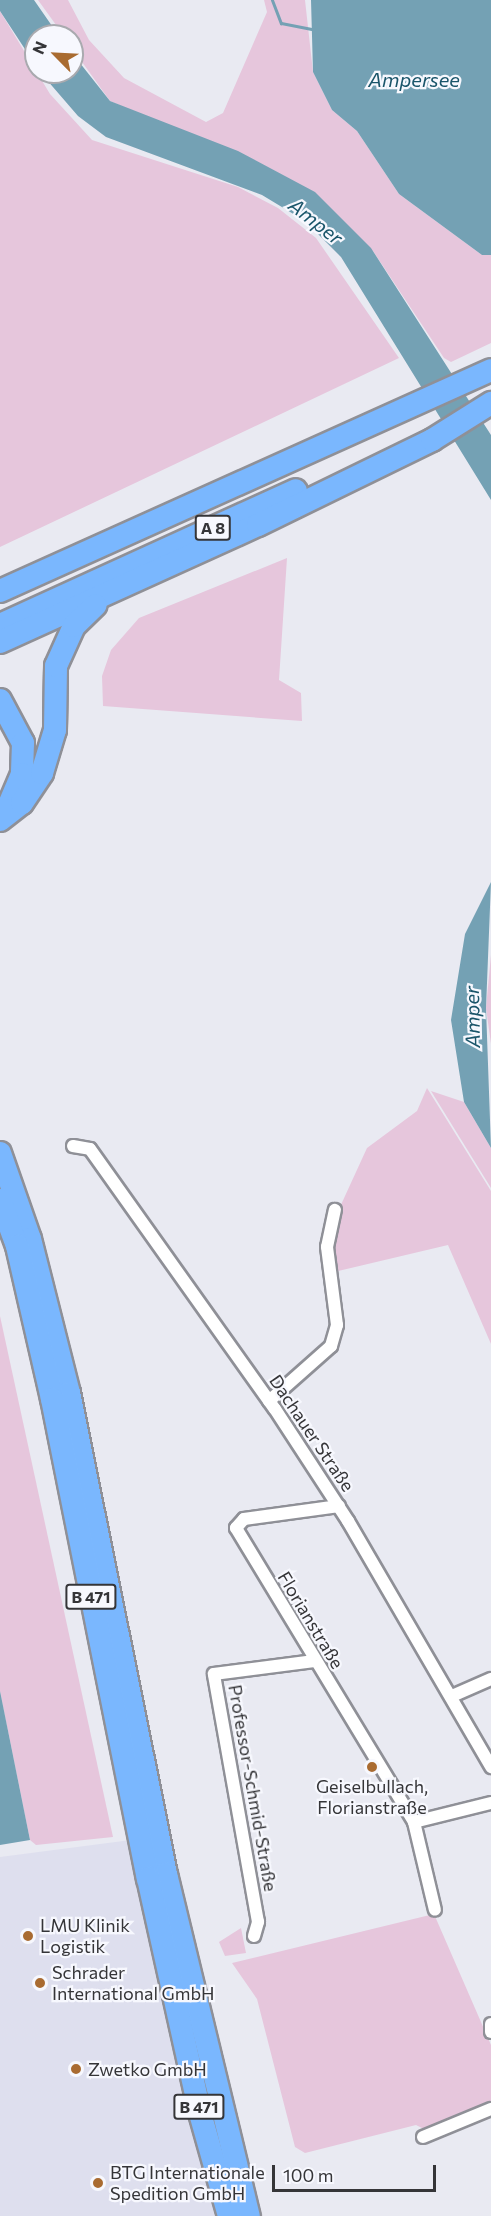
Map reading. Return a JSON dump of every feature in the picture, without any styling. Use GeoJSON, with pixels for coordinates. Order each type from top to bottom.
{"type":"FeatureCollection","features":[{"type":"Feature","properties":{"kind":"highway","name":"A 8"},"geometry":{"type":"LineString","coordinates":[[0,591],[490,370]]}},
{"type":"Feature","properties":{"kind":"highway","name":"A 8"},"geometry":{"type":"LineString","coordinates":[[0,625],[429,435],[491,402]]}},
{"type":"Feature","properties":{"kind":"highway"},"geometry":{"type":"LineString","coordinates":[[0,642],[120,588],[429,435]]}},
{"type":"Feature","properties":{"kind":"highway"},"geometry":{"type":"LineString","coordinates":[[0,820],[34,788],[51,748],[56,666],[63,646],[90,609],[120,588]]}},
{"type":"Feature","properties":{"kind":"highway"},"geometry":{"type":"LineString","coordinates":[[0,700],[20,728],[24,756],[16,793],[0,815]]}},
{"type":"Feature","properties":{"kind":"highway","name":"B 471"},"geometry":{"type":"LineString","coordinates":[[0,1153],[30,1239],[69,1393],[166,1874],[249,2216]]}},
{"type":"Feature","properties":{"kind":"highway","name":"B 471"},"geometry":{"type":"LineString","coordinates":[[0,1200],[17,1246],[52,1399],[150,1889],[229,2216]]}},
{"type":"Feature","properties":{"kind":"street","name":"Dachauer Straße"},"geometry":{"type":"LineString","coordinates":[[73,1146],[90,1149],[269,1401],[339,1506],[452,1696],[491,1767]]}},
{"type":"Feature","properties":{"kind":"street"},"geometry":{"type":"LineString","coordinates":[[269,1401],[331,1346],[337,1325],[327,1247],[335,1210]]}},
{"type":"Feature","properties":{"kind":"street","name":"Florianstraße"},"geometry":{"type":"LineString","coordinates":[[339,1506],[244,1519],[236,1528],[314,1661],[414,1822],[435,1910]]}},
{"type":"Feature","properties":{"kind":"street","name":"Professor-Schmid-Straße"},"geometry":{"type":"LineString","coordinates":[[254,1936],[258,1922],[214,1674],[314,1661]]}},
{"type":"Feature","properties":{"kind":"street"},"geometry":{"type":"LineString","coordinates":[[452,1696],[491,1679]]}},
{"type":"Feature","properties":{"kind":"street"},"geometry":{"type":"LineString","coordinates":[[414,1822],[491,1803]]}},
{"type":"Feature","properties":{"kind":"street"},"geometry":{"type":"LineString","coordinates":[[491,2024],[491,2032]]}},
{"type":"Feature","properties":{"kind":"street"},"geometry":{"type":"LineString","coordinates":[[423,2137],[491,2109]]}},
{"type":"Feature","properties":{"kind":"shaded area"},"geometry":{"type":"Polygon","coordinates":[[[38,0],[68,0],[81,24],[55,24],[38,0]]]}},
{"type":"Feature","properties":{"kind":"shaded area"},"geometry":{"type":"Polygon","coordinates":[[[264,0],[305,0],[313,72],[332,110],[357,131],[399,194],[482,255],[491,255],[491,343],[451,362],[444,358],[373,251],[160,123],[110,101],[84,65],[84,30],[89,40],[124,78],[206,122],[223,113],[267,12],[264,0]]]}},
{"type":"Feature","properties":{"kind":"shaded area"},"geometry":{"type":"Polygon","coordinates":[[[0,11],[24,51],[24,84],[44,84],[50,94],[92,140],[238,187],[278,208],[316,238],[399,358],[0,547],[0,11]]]}},
{"type":"Feature","properties":{"kind":"shaded area"},"geometry":{"type":"Polygon","coordinates":[[[287,558],[279,680],[301,693],[302,721],[103,706],[102,676],[111,650],[139,618],[287,558]]]}},
{"type":"Feature","properties":{"kind":"shaded area"},"geometry":{"type":"Polygon","coordinates":[[[491,955],[491,1044],[486,1008],[491,955]]]}},
{"type":"Feature","properties":{"kind":"shaded area"},"geometry":{"type":"Polygon","coordinates":[[[427,1088],[491,1191],[491,1344],[448,1245],[334,1272],[334,1220],[367,1148],[417,1111],[427,1088]]]}},
{"type":"Feature","properties":{"kind":"shaded area"},"geometry":{"type":"Polygon","coordinates":[[[431,1091],[464,1102],[491,1148],[491,1188],[431,1091]]]}},
{"type":"Feature","properties":{"kind":"shaded area"},"geometry":{"type":"Polygon","coordinates":[[[0,1316],[113,1837],[36,1845],[30,1840],[0,1691],[0,1316]]]}},
{"type":"Feature","properties":{"kind":"shaded area"},"geometry":{"type":"Polygon","coordinates":[[[131,1840],[215,2216],[0,2216],[0,1857],[131,1840]]]}},
{"type":"Feature","properties":{"kind":"shaded area"},"geometry":{"type":"Polygon","coordinates":[[[434,1914],[491,2045],[491,2104],[428,2131],[416,2125],[305,2153],[295,2147],[257,1999],[232,1963],[434,1914]]]}},
{"type":"Feature","properties":{"kind":"shaded area"},"geometry":{"type":"Polygon","coordinates":[[[241,1928],[246,1953],[225,1956],[219,1942],[241,1928]]]}},
{"type":"Feature","properties":{"kind":"water"},"geometry":{"type":"Polygon","coordinates":[[[0,0],[34,0],[51,24],[24,24],[24,48],[0,11],[0,0]]]}},
{"type":"Feature","properties":{"kind":"water","name":"Ampersee"},"geometry":{"type":"Polygon","coordinates":[[[311,0],[491,0],[491,255],[482,255],[399,194],[357,131],[332,110],[313,72],[311,0]]]}},
{"type":"Feature","properties":{"kind":"water","name":"Amper"},"geometry":{"type":"Polygon","coordinates":[[[84,68],[110,101],[238,151],[315,192],[371,248],[491,435],[491,500],[341,257],[305,221],[262,195],[106,137],[78,116],[50,84],[84,84],[84,68]]]}},
{"type":"Feature","properties":{"kind":"water","name":"Amper"},"geometry":{"type":"Polygon","coordinates":[[[491,882],[486,1008],[491,1148],[464,1102],[451,1020],[465,934],[491,882]]]}},
{"type":"Feature","properties":{"kind":"water"},"geometry":{"type":"Polygon","coordinates":[[[0,1691],[30,1840],[0,1845],[0,1691]]]}},
{"type":"Feature","properties":{"kind":"waterway"},"geometry":{"type":"LineString","coordinates":[[272,0],[281,23],[311,29]]}},
{"type":"Feature","properties":{"kind":"place","name":"Geiselbullach, Florianstraße"},"geometry":{"type":"Point","coordinates":[372,1767]}},
{"type":"Feature","properties":{"kind":"place","name":"LMU Klinik Logistik"},"geometry":{"type":"Point","coordinates":[28,1936]}},
{"type":"Feature","properties":{"kind":"place","name":"Schrader International GmbH"},"geometry":{"type":"Point","coordinates":[40,1983]}},
{"type":"Feature","properties":{"kind":"place","name":"Zwetko GmbH"},"geometry":{"type":"Point","coordinates":[76,2069]}},
{"type":"Feature","properties":{"kind":"place","name":"BTG Internationale Spedition GmbH"},"geometry":{"type":"Point","coordinates":[98,2183]}}]}
